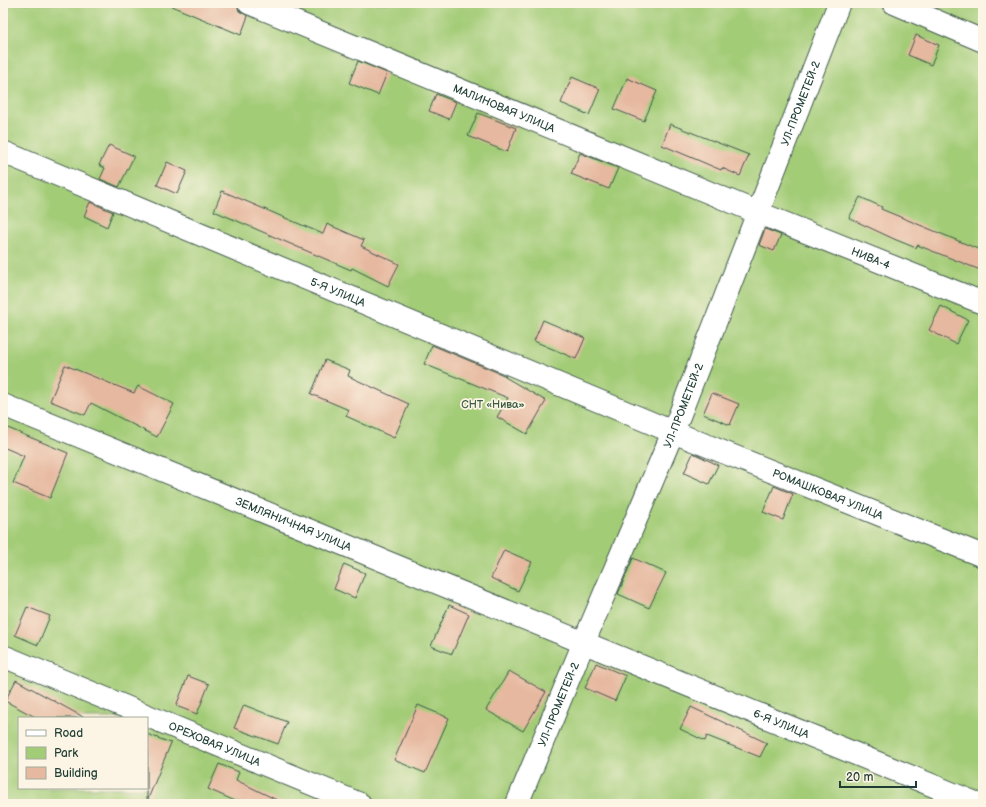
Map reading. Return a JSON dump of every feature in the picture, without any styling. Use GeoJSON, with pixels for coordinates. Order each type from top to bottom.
{"type":"FeatureCollection","features":[{"type":"Feature","properties":{"kind":"street","name":"МАЛИНОВАЯ УЛИЦА"},"geometry":{"type":"LineString","coordinates":[[249,3],[759,214]]}},
{"type":"Feature","properties":{"kind":"street","name":"УЛ-ПРОМЕТЕЙ-2"},"geometry":{"type":"LineString","coordinates":[[517,804],[673,432],[759,214],[839,3]]}},
{"type":"Feature","properties":{"kind":"street"},"geometry":{"type":"LineString","coordinates":[[894,3],[983,40]]}},
{"type":"Feature","properties":{"kind":"street","name":"5-Я УЛИЦА"},"geometry":{"type":"LineString","coordinates":[[3,152],[673,432]]}},
{"type":"Feature","properties":{"kind":"street","name":"НИВА-4"},"geometry":{"type":"LineString","coordinates":[[759,214],[983,303]]}},
{"type":"Feature","properties":{"kind":"street","name":"ЗЕМЛЯНИЧНАЯ УЛИЦА"},"geometry":{"type":"LineString","coordinates":[[3,405],[584,642]]}},
{"type":"Feature","properties":{"kind":"street","name":"РОМАШКОВАЯ УЛИЦА"},"geometry":{"type":"LineString","coordinates":[[673,432],[983,556]]}},
{"type":"Feature","properties":{"kind":"street","name":"6-Я УЛИЦА"},"geometry":{"type":"LineString","coordinates":[[584,642],[978,804]]}},
{"type":"Feature","properties":{"kind":"street","name":"ОРЕХОВАЯ УЛИЦА"},"geometry":{"type":"LineString","coordinates":[[3,656],[360,804]]}},
{"type":"Feature","properties":{"kind":"green space","name":"СНТ «Нива»"},"geometry":{"type":"Polygon","coordinates":[[[3,3],[983,3],[983,804],[3,804],[3,3]]]}},
{"type":"Feature","properties":{"kind":"building"},"geometry":{"type":"Polygon","coordinates":[[[164,3],[237,3],[239,11],[248,16],[241,35],[164,3]]]}},
{"type":"Feature","properties":{"kind":"building"},"geometry":{"type":"Polygon","coordinates":[[[916,35],[939,45],[931,65],[908,55],[916,35]]]}},
{"type":"Feature","properties":{"kind":"building"},"geometry":{"type":"Polygon","coordinates":[[[358,61],[387,73],[378,95],[349,83],[358,61]]]}},
{"type":"Feature","properties":{"kind":"building"},"geometry":{"type":"Polygon","coordinates":[[[572,77],[600,89],[589,115],[561,103],[572,77]]]}},
{"type":"Feature","properties":{"kind":"building"},"geometry":{"type":"Polygon","coordinates":[[[627,78],[657,91],[644,121],[614,109],[627,78]]]}},
{"type":"Feature","properties":{"kind":"building"},"geometry":{"type":"Polygon","coordinates":[[[436,94],[456,102],[449,119],[429,111],[436,94]]]}},
{"type":"Feature","properties":{"kind":"building"},"geometry":{"type":"Polygon","coordinates":[[[478,113],[516,128],[507,152],[468,136],[478,113]]]}},
{"type":"Feature","properties":{"kind":"building"},"geometry":{"type":"Polygon","coordinates":[[[670,124],[749,155],[740,176],[722,168],[721,170],[662,145],[670,124]]]}},
{"type":"Feature","properties":{"kind":"building"},"geometry":{"type":"Polygon","coordinates":[[[109,145],[134,156],[119,187],[100,179],[105,168],[99,165],[109,145]]]}},
{"type":"Feature","properties":{"kind":"building"},"geometry":{"type":"Polygon","coordinates":[[[580,153],[618,168],[609,189],[571,174],[580,153]]]}},
{"type":"Feature","properties":{"kind":"building"},"geometry":{"type":"Polygon","coordinates":[[[167,162],[187,171],[177,194],[157,185],[167,162]]]}},
{"type":"Feature","properties":{"kind":"building"},"geometry":{"type":"Polygon","coordinates":[[[222,191],[323,234],[327,224],[364,240],[361,246],[399,264],[388,286],[352,268],[351,270],[214,211],[222,191]]]}},
{"type":"Feature","properties":{"kind":"building"},"geometry":{"type":"Polygon","coordinates":[[[860,197],[882,207],[881,209],[983,251],[983,271],[917,245],[916,248],[849,218],[860,197]]]}},
{"type":"Feature","properties":{"kind":"building"},"geometry":{"type":"Polygon","coordinates":[[[90,202],[113,212],[107,227],[84,216],[90,202]]]}},
{"type":"Feature","properties":{"kind":"building"},"geometry":{"type":"Polygon","coordinates":[[[765,229],[781,235],[774,251],[759,245],[765,229]]]}},
{"type":"Feature","properties":{"kind":"building"},"geometry":{"type":"Polygon","coordinates":[[[941,306],[968,320],[956,344],[929,330],[941,306]]]}},
{"type":"Feature","properties":{"kind":"building"},"geometry":{"type":"Polygon","coordinates":[[[543,320],[585,338],[576,359],[534,341],[543,320]]]}},
{"type":"Feature","properties":{"kind":"building"},"geometry":{"type":"Polygon","coordinates":[[[432,345],[506,376],[505,377],[546,401],[527,434],[497,417],[508,398],[424,364],[432,345]]]}},
{"type":"Feature","properties":{"kind":"building"},"geometry":{"type":"Polygon","coordinates":[[[325,360],[350,370],[348,376],[409,404],[394,438],[346,416],[349,410],[311,394],[325,360]]]}},
{"type":"Feature","properties":{"kind":"building"},"geometry":{"type":"Polygon","coordinates":[[[65,365],[134,393],[138,386],[174,404],[157,437],[91,403],[85,415],[50,401],[65,365]]]}},
{"type":"Feature","properties":{"kind":"building"},"geometry":{"type":"Polygon","coordinates":[[[712,393],[739,404],[730,425],[703,414],[712,393]]]}},
{"type":"Feature","properties":{"kind":"building"},"geometry":{"type":"Polygon","coordinates":[[[3,426],[68,453],[50,498],[13,483],[24,456],[3,447],[3,426]]]}},
{"type":"Feature","properties":{"kind":"building"},"geometry":{"type":"Polygon","coordinates":[[[693,453],[718,465],[709,484],[684,473],[693,453]]]}},
{"type":"Feature","properties":{"kind":"building"},"geometry":{"type":"Polygon","coordinates":[[[774,486],[793,494],[783,520],[763,512],[774,486]]]}},
{"type":"Feature","properties":{"kind":"building"},"geometry":{"type":"Polygon","coordinates":[[[504,550],[532,562],[518,591],[491,578],[504,550]]]}},
{"type":"Feature","properties":{"kind":"building"},"geometry":{"type":"Polygon","coordinates":[[[633,558],[666,573],[649,608],[618,594],[633,558]]]}},
{"type":"Feature","properties":{"kind":"building"},"geometry":{"type":"Polygon","coordinates":[[[344,564],[365,573],[355,598],[334,589],[344,564]]]}},
{"type":"Feature","properties":{"kind":"building"},"geometry":{"type":"Polygon","coordinates":[[[449,605],[469,614],[452,654],[431,646],[449,605]]]}},
{"type":"Feature","properties":{"kind":"building"},"geometry":{"type":"Polygon","coordinates":[[[27,607],[50,616],[38,645],[15,635],[27,607]]]}},
{"type":"Feature","properties":{"kind":"building"},"geometry":{"type":"Polygon","coordinates":[[[596,663],[626,676],[615,701],[585,688],[596,663]]]}},
{"type":"Feature","properties":{"kind":"building"},"geometry":{"type":"Polygon","coordinates":[[[509,671],[546,692],[523,731],[486,710],[509,671]]]}},
{"type":"Feature","properties":{"kind":"building"},"geometry":{"type":"Polygon","coordinates":[[[188,676],[209,684],[197,714],[176,706],[188,676]]]}},
{"type":"Feature","properties":{"kind":"building"},"geometry":{"type":"Polygon","coordinates":[[[16,680],[83,717],[35,717],[5,701],[16,680]]]}},
{"type":"Feature","properties":{"kind":"building"},"geometry":{"type":"Polygon","coordinates":[[[244,705],[287,722],[278,744],[234,728],[244,705]]]}},
{"type":"Feature","properties":{"kind":"building"},"geometry":{"type":"Polygon","coordinates":[[[418,705],[449,718],[425,773],[394,760],[418,705]]]}},
{"type":"Feature","properties":{"kind":"building"},"geometry":{"type":"Polygon","coordinates":[[[691,707],[767,743],[760,757],[707,736],[705,741],[680,729],[691,707]]]}},
{"type":"Feature","properties":{"kind":"building"},"geometry":{"type":"Polygon","coordinates":[[[148,734],[171,743],[147,799],[148,789],[148,734]]]}},
{"type":"Feature","properties":{"kind":"building"},"geometry":{"type":"Polygon","coordinates":[[[219,764],[239,772],[236,780],[285,804],[242,804],[208,789],[219,764]]]}}]}
